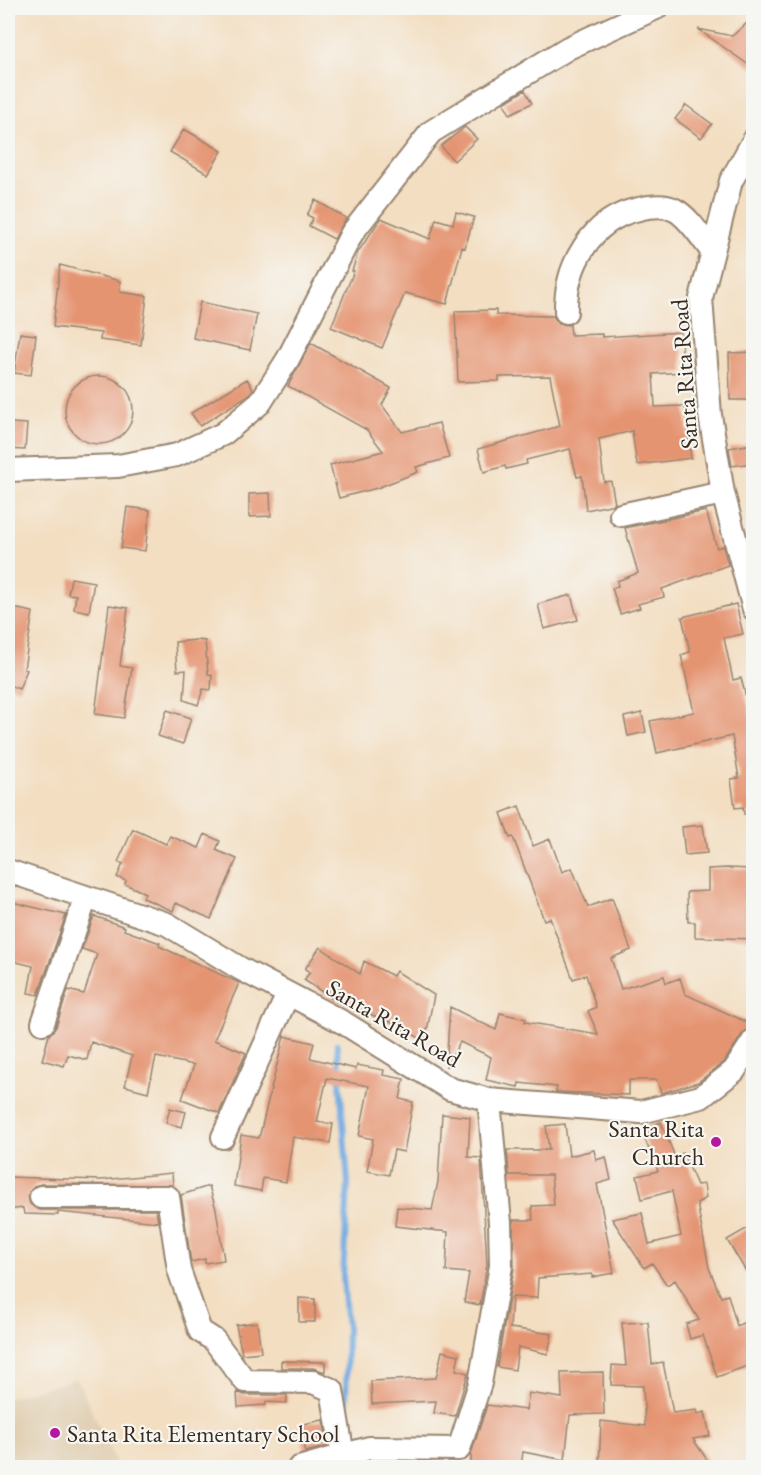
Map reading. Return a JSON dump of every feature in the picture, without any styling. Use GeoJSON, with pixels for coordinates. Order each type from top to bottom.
{"type":"FeatureCollection","features":[{"type":"Feature","properties":{"kind":"street"},"geometry":{"type":"LineString","coordinates":[[8,470],[118,465],[177,455],[223,434],[260,403],[288,359],[352,233],[431,132],[568,48],[656,8]]}},
{"type":"Feature","properties":{"kind":"street","name":"Santa Rita Road"},"geometry":{"type":"LineString","coordinates":[[753,140],[731,181],[701,298],[710,414],[723,493],[753,609]]}},
{"type":"Feature","properties":{"kind":"street"},"geometry":{"type":"LineString","coordinates":[[566,312],[566,293],[578,257],[598,228],[630,211],[656,205],[676,210],[712,251]]}},
{"type":"Feature","properties":{"kind":"street"},"geometry":{"type":"LineString","coordinates":[[621,515],[723,493]]}},
{"type":"Feature","properties":{"kind":"street","name":"Santa Rita Road"},"geometry":{"type":"LineString","coordinates":[[8,871],[167,924],[288,994],[344,1023],[450,1089],[489,1100],[640,1112],[701,1097],[734,1071],[753,1040]]}},
{"type":"Feature","properties":{"kind":"street"},"geometry":{"type":"LineString","coordinates":[[43,1023],[86,897]]}},
{"type":"Feature","properties":{"kind":"street"},"geometry":{"type":"LineString","coordinates":[[222,1137],[288,994]]}},
{"type":"Feature","properties":{"kind":"street"},"geometry":{"type":"LineString","coordinates":[[299,1467],[352,1457],[459,1449],[480,1383],[501,1266],[500,1223],[489,1100]]}},
{"type":"Feature","properties":{"kind":"street"},"geometry":{"type":"LineString","coordinates":[[41,1197],[168,1197],[179,1270],[200,1331],[214,1340],[245,1381],[313,1382],[332,1390],[352,1457]]}},
{"type":"Feature","properties":{"kind":"shaded area","name":"Santa Rita Elementary School"},"geometry":{"type":"Polygon","coordinates":[[[77,1379],[118,1467],[8,1467],[8,1398],[77,1379]]]}},
{"type":"Feature","properties":{"kind":"building"},"geometry":{"type":"Polygon","coordinates":[[[753,18],[753,68],[698,29],[732,36],[753,18]]]}},
{"type":"Feature","properties":{"kind":"building"},"geometry":{"type":"Polygon","coordinates":[[[525,90],[532,103],[510,114],[504,103],[525,90]]]}},
{"type":"Feature","properties":{"kind":"building"},"geometry":{"type":"Polygon","coordinates":[[[686,105],[712,124],[701,138],[675,119],[686,105]]]}},
{"type":"Feature","properties":{"kind":"building"},"geometry":{"type":"Polygon","coordinates":[[[465,127],[477,139],[454,161],[441,146],[465,127]]]}},
{"type":"Feature","properties":{"kind":"building"},"geometry":{"type":"Polygon","coordinates":[[[184,129],[222,151],[208,174],[170,152],[184,129]]]}},
{"type":"Feature","properties":{"kind":"building"},"geometry":{"type":"Polygon","coordinates":[[[315,200],[346,218],[334,239],[309,226],[313,218],[307,215],[315,200]]]}},
{"type":"Feature","properties":{"kind":"building"},"geometry":{"type":"Polygon","coordinates":[[[456,212],[474,217],[465,248],[462,247],[447,304],[405,293],[382,348],[331,327],[354,271],[352,271],[358,252],[381,218],[430,239],[436,219],[453,224],[456,212]]]}},
{"type":"Feature","properties":{"kind":"building"},"geometry":{"type":"Polygon","coordinates":[[[60,265],[120,281],[120,292],[147,296],[141,345],[100,340],[101,333],[53,327],[60,265]]]}},
{"type":"Feature","properties":{"kind":"building"},"geometry":{"type":"Polygon","coordinates":[[[200,302],[257,314],[250,350],[193,338],[200,302]]]}},
{"type":"Feature","properties":{"kind":"building"},"geometry":{"type":"Polygon","coordinates":[[[496,310],[496,315],[553,316],[559,324],[570,325],[571,335],[602,334],[602,337],[681,332],[683,372],[653,374],[655,407],[685,406],[691,458],[637,465],[632,431],[599,439],[604,482],[611,481],[615,504],[586,510],[582,476],[577,477],[570,449],[526,460],[527,464],[506,469],[505,466],[484,472],[478,449],[560,426],[550,376],[499,377],[499,381],[458,382],[455,311],[496,310]]]}},
{"type":"Feature","properties":{"kind":"building"},"geometry":{"type":"Polygon","coordinates":[[[20,333],[36,335],[31,375],[14,373],[20,333]]]}},
{"type":"Feature","properties":{"kind":"building"},"geometry":{"type":"Polygon","coordinates":[[[311,343],[391,388],[382,405],[402,432],[439,423],[449,458],[416,467],[418,472],[377,488],[339,498],[330,465],[383,451],[367,430],[288,386],[311,343]]]}},
{"type":"Feature","properties":{"kind":"building"},"geometry":{"type":"Polygon","coordinates":[[[753,352],[753,400],[730,400],[729,353],[753,352]]]}},
{"type":"Feature","properties":{"kind":"building"},"geometry":{"type":"Polygon","coordinates":[[[99,376],[112,379],[123,386],[130,397],[133,410],[130,423],[123,434],[112,441],[99,444],[86,441],[75,434],[68,423],[65,410],[68,397],[75,386],[86,379],[99,376]]]}},
{"type":"Feature","properties":{"kind":"building"},"geometry":{"type":"Polygon","coordinates":[[[247,379],[253,389],[250,394],[200,426],[191,413],[247,379]]]}},
{"type":"Feature","properties":{"kind":"building"},"geometry":{"type":"Polygon","coordinates":[[[10,423],[27,424],[25,450],[8,449],[10,423]]]}},
{"type":"Feature","properties":{"kind":"building"},"geometry":{"type":"Polygon","coordinates":[[[753,444],[753,463],[732,466],[729,448],[753,444]]]}},
{"type":"Feature","properties":{"kind":"building"},"geometry":{"type":"Polygon","coordinates":[[[270,493],[271,516],[249,517],[249,494],[270,493]]]}},
{"type":"Feature","properties":{"kind":"building"},"geometry":{"type":"Polygon","coordinates":[[[127,507],[150,510],[145,551],[121,548],[127,507]]]}},
{"type":"Feature","properties":{"kind":"building"},"geometry":{"type":"Polygon","coordinates":[[[706,511],[717,548],[723,546],[728,565],[662,589],[664,597],[638,604],[640,608],[620,614],[612,588],[618,586],[617,581],[638,573],[625,528],[706,511]]]}},
{"type":"Feature","properties":{"kind":"building"},"geometry":{"type":"Polygon","coordinates":[[[71,578],[94,582],[89,612],[74,609],[76,595],[68,594],[71,578]]]}},
{"type":"Feature","properties":{"kind":"building"},"geometry":{"type":"Polygon","coordinates":[[[571,595],[578,620],[544,629],[538,604],[571,595]]]}},
{"type":"Feature","properties":{"kind":"building"},"geometry":{"type":"Polygon","coordinates":[[[736,604],[743,634],[724,638],[733,680],[741,678],[753,724],[753,814],[744,814],[743,807],[735,808],[731,779],[739,778],[732,736],[657,753],[650,721],[694,712],[681,655],[690,652],[682,617],[736,604]]]}},
{"type":"Feature","properties":{"kind":"building"},"geometry":{"type":"Polygon","coordinates":[[[109,605],[128,608],[120,666],[132,668],[124,718],[95,714],[109,605]]]}},
{"type":"Feature","properties":{"kind":"building"},"geometry":{"type":"Polygon","coordinates":[[[8,607],[33,612],[24,669],[27,670],[19,689],[8,685],[8,607]]]}},
{"type":"Feature","properties":{"kind":"building"},"geometry":{"type":"Polygon","coordinates":[[[205,641],[208,674],[212,675],[211,690],[203,689],[198,705],[184,700],[186,670],[177,671],[175,642],[205,641]]]}},
{"type":"Feature","properties":{"kind":"building"},"geometry":{"type":"Polygon","coordinates":[[[167,710],[191,718],[183,744],[158,736],[167,710]]]}},
{"type":"Feature","properties":{"kind":"building"},"geometry":{"type":"Polygon","coordinates":[[[642,713],[646,732],[628,736],[624,717],[642,713]]]}},
{"type":"Feature","properties":{"kind":"building"},"geometry":{"type":"Polygon","coordinates":[[[519,806],[533,846],[550,839],[562,872],[572,868],[588,907],[612,898],[631,950],[611,958],[621,989],[664,976],[666,983],[680,978],[685,994],[753,1025],[743,1033],[724,1062],[698,1082],[661,1093],[657,1080],[629,1080],[629,1095],[556,1092],[557,1087],[519,1083],[518,1087],[486,1080],[491,1057],[460,1042],[446,1067],[450,1007],[496,1030],[500,1013],[526,1019],[525,1022],[598,1034],[588,1011],[596,1007],[586,975],[573,979],[550,918],[544,920],[513,837],[510,838],[501,813],[519,806]]]}},
{"type":"Feature","properties":{"kind":"building"},"geometry":{"type":"Polygon","coordinates":[[[703,825],[707,853],[685,855],[682,827],[703,825]]]}},
{"type":"Feature","properties":{"kind":"building"},"geometry":{"type":"Polygon","coordinates":[[[133,829],[166,844],[170,836],[199,848],[205,834],[220,841],[216,850],[237,859],[211,919],[176,903],[173,911],[143,898],[145,893],[125,884],[126,881],[117,877],[123,864],[118,862],[133,829]]]}},
{"type":"Feature","properties":{"kind":"building"},"geometry":{"type":"Polygon","coordinates":[[[708,869],[753,869],[753,939],[695,937],[695,922],[688,922],[687,892],[708,891],[708,869]]]}},
{"type":"Feature","properties":{"kind":"building"},"geometry":{"type":"Polygon","coordinates":[[[8,901],[66,915],[38,995],[28,993],[33,966],[8,960],[8,901]]]}},
{"type":"Feature","properties":{"kind":"building"},"geometry":{"type":"Polygon","coordinates":[[[94,916],[160,943],[159,946],[239,983],[214,1040],[246,1053],[219,1113],[182,1099],[194,1065],[156,1057],[148,1092],[125,1086],[132,1056],[91,1042],[87,1060],[68,1055],[64,1066],[42,1060],[49,1035],[56,1027],[68,990],[84,994],[97,954],[82,949],[94,916]]]}},
{"type":"Feature","properties":{"kind":"building"},"geometry":{"type":"Polygon","coordinates":[[[320,947],[360,974],[364,961],[393,976],[396,971],[434,995],[425,1041],[389,1021],[388,1023],[370,1014],[368,1016],[340,1000],[339,1003],[304,980],[310,972],[305,969],[320,947]]]}},
{"type":"Feature","properties":{"kind":"building"},"geometry":{"type":"Polygon","coordinates":[[[284,1036],[314,1043],[310,1058],[356,1069],[357,1065],[384,1070],[383,1075],[404,1079],[400,1099],[413,1102],[404,1152],[394,1150],[389,1175],[367,1171],[373,1139],[359,1136],[369,1086],[327,1078],[317,1122],[333,1124],[330,1143],[293,1137],[286,1182],[263,1178],[261,1191],[234,1186],[241,1135],[259,1138],[284,1036]]]}},
{"type":"Feature","properties":{"kind":"building"},"geometry":{"type":"Polygon","coordinates":[[[170,1108],[186,1112],[182,1127],[166,1123],[170,1108]]]}},
{"type":"Feature","properties":{"kind":"building"},"geometry":{"type":"Polygon","coordinates":[[[442,1114],[470,1117],[468,1157],[481,1158],[487,1265],[480,1305],[464,1302],[469,1273],[446,1271],[448,1232],[395,1226],[397,1207],[432,1210],[438,1182],[442,1114]]]}},
{"type":"Feature","properties":{"kind":"building"},"geometry":{"type":"Polygon","coordinates":[[[661,1122],[675,1157],[683,1153],[697,1185],[704,1184],[706,1198],[697,1203],[709,1268],[721,1297],[728,1295],[737,1326],[753,1318],[753,1364],[717,1377],[703,1335],[690,1339],[686,1324],[699,1320],[675,1280],[667,1285],[652,1263],[644,1268],[612,1219],[642,1213],[649,1244],[681,1236],[672,1191],[642,1199],[637,1176],[658,1171],[641,1130],[661,1122]]]}},
{"type":"Feature","properties":{"kind":"building"},"geometry":{"type":"Polygon","coordinates":[[[565,1124],[569,1156],[594,1150],[596,1160],[606,1157],[611,1180],[597,1184],[614,1273],[592,1277],[592,1274],[538,1278],[537,1298],[512,1297],[510,1328],[552,1334],[548,1354],[518,1347],[515,1370],[497,1367],[514,1268],[513,1220],[533,1220],[532,1206],[554,1205],[551,1175],[509,1175],[507,1150],[549,1150],[546,1126],[565,1124]]]}},
{"type":"Feature","properties":{"kind":"building"},"geometry":{"type":"Polygon","coordinates":[[[172,1173],[173,1185],[41,1184],[34,1186],[28,1196],[30,1204],[40,1210],[156,1210],[158,1222],[58,1212],[58,1215],[24,1214],[23,1208],[8,1210],[8,1177],[101,1180],[172,1173]]]}},
{"type":"Feature","properties":{"kind":"building"},"geometry":{"type":"Polygon","coordinates":[[[209,1186],[216,1209],[224,1260],[205,1263],[205,1259],[191,1262],[181,1195],[209,1186]]]}},
{"type":"Feature","properties":{"kind":"building"},"geometry":{"type":"Polygon","coordinates":[[[753,1225],[753,1283],[727,1240],[753,1225]]]}},
{"type":"Feature","properties":{"kind":"building"},"geometry":{"type":"Polygon","coordinates":[[[299,1298],[315,1299],[315,1322],[299,1322],[299,1298]]]}},
{"type":"Feature","properties":{"kind":"building"},"geometry":{"type":"Polygon","coordinates":[[[257,1322],[261,1352],[242,1354],[236,1325],[257,1322]]]}},
{"type":"Feature","properties":{"kind":"building"},"geometry":{"type":"Polygon","coordinates":[[[648,1322],[652,1364],[663,1362],[673,1413],[697,1410],[698,1414],[705,1412],[710,1436],[693,1439],[712,1467],[599,1467],[601,1421],[645,1426],[643,1386],[611,1385],[612,1365],[626,1366],[622,1323],[648,1322]]]}},
{"type":"Feature","properties":{"kind":"building"},"geometry":{"type":"Polygon","coordinates":[[[442,1351],[459,1355],[456,1370],[468,1373],[455,1416],[434,1413],[436,1401],[372,1404],[371,1381],[436,1378],[442,1351]]]}},
{"type":"Feature","properties":{"kind":"building"},"geometry":{"type":"Polygon","coordinates":[[[281,1361],[325,1362],[325,1372],[313,1368],[281,1368],[281,1361]]]}},
{"type":"Feature","properties":{"kind":"building"},"geometry":{"type":"Polygon","coordinates":[[[603,1372],[604,1414],[570,1415],[565,1460],[523,1452],[521,1467],[471,1467],[471,1454],[487,1405],[526,1410],[529,1393],[562,1398],[561,1373],[603,1372]]]}},
{"type":"Feature","properties":{"kind":"building"},"geometry":{"type":"Polygon","coordinates":[[[237,1392],[245,1395],[287,1395],[287,1403],[266,1402],[266,1405],[238,1407],[237,1392]]]}},
{"type":"Feature","properties":{"kind":"building"},"geometry":{"type":"Polygon","coordinates":[[[323,1420],[328,1446],[305,1452],[299,1425],[323,1420]]]}},
{"type":"Feature","properties":{"kind":"building"},"geometry":{"type":"Polygon","coordinates":[[[375,1462],[427,1462],[427,1467],[375,1467],[375,1462]]]}},
{"type":"Feature","properties":{"kind":"waterway"},"geometry":{"type":"LineString","coordinates":[[337,1044],[348,1183],[343,1277],[347,1328],[346,1412]]}},
{"type":"Feature","properties":{"kind":"waterway"},"geometry":{"type":"LineString","coordinates":[[357,1456],[360,1468]]}},
{"type":"Feature","properties":{"kind":"place","name":"Santa Rita Church"},"geometry":{"type":"Point","coordinates":[716,1142]}},
{"type":"Feature","properties":{"kind":"place","name":"Santa Rita Elementary School"},"geometry":{"type":"Point","coordinates":[55,1433]}}]}
